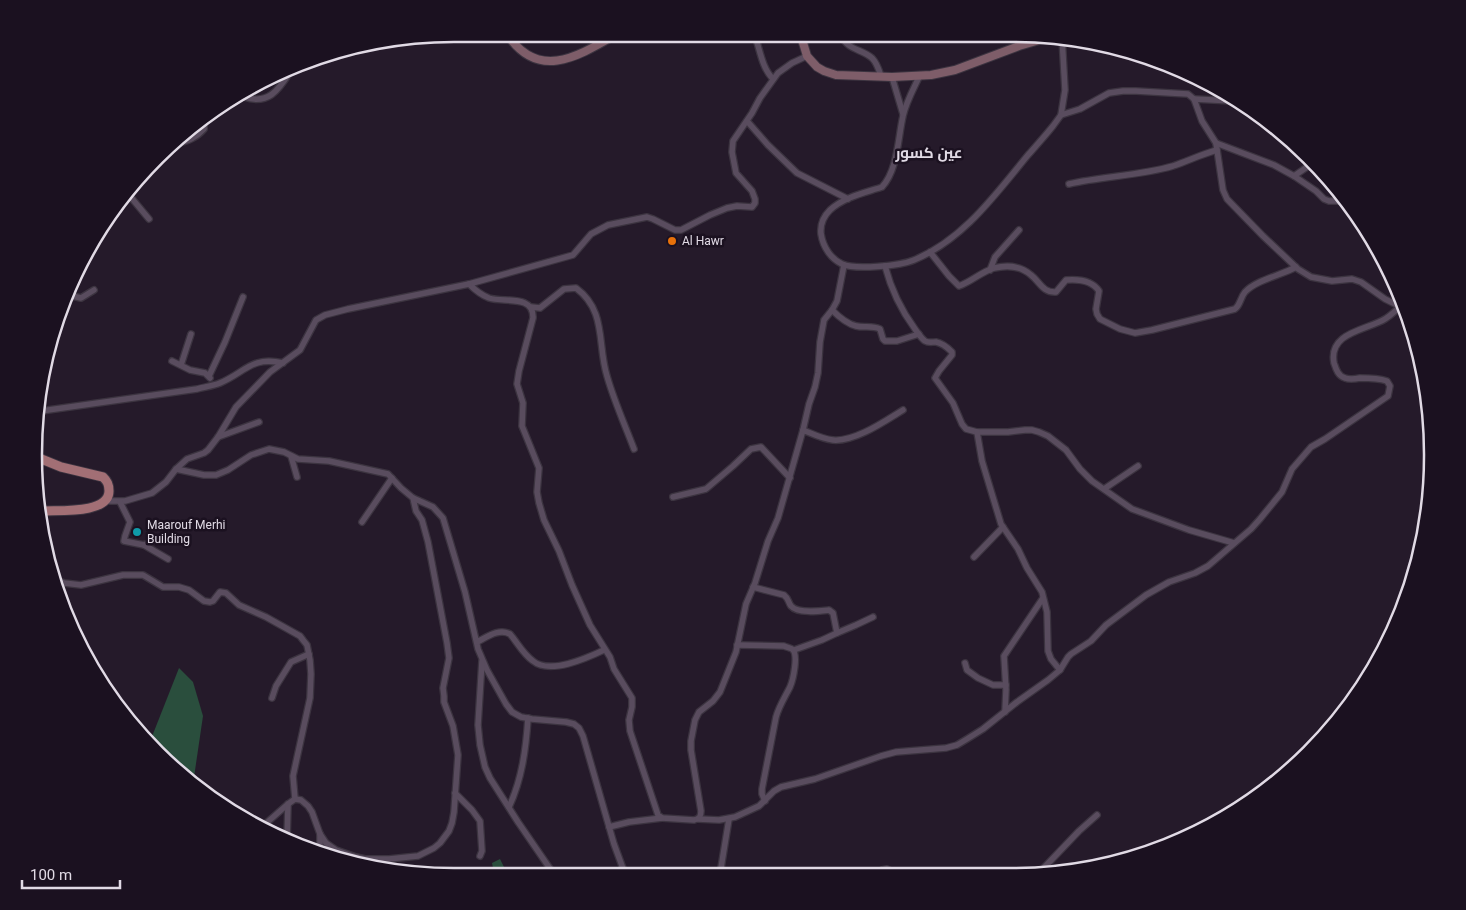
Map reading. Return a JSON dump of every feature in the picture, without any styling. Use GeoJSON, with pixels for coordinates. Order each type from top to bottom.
{"type":"FeatureCollection","features":[{"type":"Feature","properties":{"kind":"main road"},"geometry":{"type":"LineString","coordinates":[[512,43],[526,55],[547,61],[564,59],[582,53],[600,43]]}},
{"type":"Feature","properties":{"kind":"main road"},"geometry":{"type":"LineString","coordinates":[[803,43],[807,56],[817,67],[824,71],[836,75],[892,77],[955,70],[1029,43]]}},
{"type":"Feature","properties":{"kind":"main road"},"geometry":{"type":"LineString","coordinates":[[42,459],[61,467],[102,477],[108,482],[109,488],[109,495],[106,501],[96,507],[46,511]]}},
{"type":"Feature","properties":{"kind":"street"},"geometry":{"type":"LineString","coordinates":[[757,43],[768,75],[773,79]]}},
{"type":"Feature","properties":{"kind":"street"},"geometry":{"type":"LineString","coordinates":[[846,43],[870,56],[882,76]]}},
{"type":"Feature","properties":{"kind":"street"},"geometry":{"type":"LineString","coordinates":[[920,75],[903,114],[893,166],[882,187],[848,199],[831,209],[824,216],[821,228],[822,239],[827,251],[835,260],[844,265],[885,266],[913,260],[930,252],[952,237],[979,214],[1061,115],[1065,90],[1062,46]]}},
{"type":"Feature","properties":{"kind":"street"},"geometry":{"type":"LineString","coordinates":[[106,501],[134,500],[152,493],[166,482],[187,458],[204,453],[218,437],[236,407],[258,384],[300,350],[316,320],[325,315],[470,284],[573,255],[591,234],[608,225],[647,217],[654,218],[675,230],[681,230],[728,208],[737,206],[752,208],[755,199],[752,192],[736,173],[732,152],[734,141],[760,98],[778,73],[792,63],[807,56]]}},
{"type":"Feature","properties":{"kind":"street"},"geometry":{"type":"LineString","coordinates":[[892,77],[903,114]]}},
{"type":"Feature","properties":{"kind":"street"},"geometry":{"type":"LineString","coordinates":[[249,98],[268,98],[284,80]]}},
{"type":"Feature","properties":{"kind":"street"},"geometry":{"type":"LineString","coordinates":[[1061,115],[1080,109],[1109,93],[1123,91],[1188,94],[1194,99],[1202,121],[1217,146],[1223,190],[1227,199],[1296,267],[1311,277],[1332,281],[1352,279],[1361,282],[1395,304]]}},
{"type":"Feature","properties":{"kind":"street"},"geometry":{"type":"LineString","coordinates":[[1194,99],[1221,100]]}},
{"type":"Feature","properties":{"kind":"street"},"geometry":{"type":"LineString","coordinates":[[747,121],[796,173],[848,199]]}},
{"type":"Feature","properties":{"kind":"street"},"geometry":{"type":"LineString","coordinates":[[188,141],[198,135],[204,128]]}},
{"type":"Feature","properties":{"kind":"street"},"geometry":{"type":"LineString","coordinates":[[1069,184],[1173,166],[1217,146],[1268,163],[1294,176],[1316,191],[1324,200],[1336,201]]}},
{"type":"Feature","properties":{"kind":"street"},"geometry":{"type":"LineString","coordinates":[[1294,176],[1307,167]]}},
{"type":"Feature","properties":{"kind":"street"},"geometry":{"type":"LineString","coordinates":[[132,199],[149,219]]}},
{"type":"Feature","properties":{"kind":"street"},"geometry":{"type":"LineString","coordinates":[[990,270],[996,257],[1019,230]]}},
{"type":"Feature","properties":{"kind":"street"},"geometry":{"type":"LineString","coordinates":[[930,252],[959,286],[995,268],[1018,267],[1032,275],[1042,288],[1051,292],[1056,292],[1066,280],[1089,282],[1095,285],[1099,291],[1096,314],[1100,319],[1120,329],[1135,333],[1235,309],[1239,306],[1246,292],[1266,280],[1284,274],[1296,267]]}},
{"type":"Feature","properties":{"kind":"street"},"geometry":{"type":"LineString","coordinates":[[698,819],[701,816],[701,811],[691,750],[693,730],[699,712],[713,701],[726,680],[737,646],[746,604],[778,518],[790,478],[815,387],[824,320],[832,310],[838,294],[844,265]]}},
{"type":"Feature","properties":{"kind":"street"},"geometry":{"type":"LineString","coordinates":[[885,266],[895,295],[908,319],[919,334],[927,342],[939,343],[946,346],[952,352],[952,355],[938,371],[935,378],[953,403],[966,429],[977,432],[1025,430],[1040,432],[1066,450],[1087,477],[1132,509],[1189,530],[1234,542]]}},
{"type":"Feature","properties":{"kind":"street"},"geometry":{"type":"LineString","coordinates":[[470,284],[490,298],[521,301],[528,304],[532,310],[533,318],[517,378],[522,404],[522,426],[539,468],[538,498],[544,520],[581,605],[632,698],[633,702],[629,720],[630,731],[658,815],[662,818]]}},
{"type":"Feature","properties":{"kind":"street"},"geometry":{"type":"LineString","coordinates":[[530,307],[540,308],[564,289],[576,288],[585,294],[597,316],[606,376],[634,449]]}},
{"type":"Feature","properties":{"kind":"street"},"geometry":{"type":"LineString","coordinates":[[74,296],[81,298],[94,290]]}},
{"type":"Feature","properties":{"kind":"street"},"geometry":{"type":"LineString","coordinates":[[211,385],[209,376],[243,297]]}},
{"type":"Feature","properties":{"kind":"street"},"geometry":{"type":"LineString","coordinates":[[832,310],[848,323],[855,326],[873,326],[880,329],[885,341],[897,341],[919,334]]}},
{"type":"Feature","properties":{"kind":"street"},"geometry":{"type":"LineString","coordinates":[[609,827],[629,822],[662,818],[680,820],[730,819],[750,811],[781,787],[815,779],[896,752],[946,748],[957,745],[983,729],[1060,670],[1068,657],[1091,640],[1106,625],[1162,586],[1203,569],[1251,529],[1279,497],[1290,473],[1311,447],[1388,396],[1390,386],[1387,381],[1375,378],[1344,378],[1336,370],[1333,357],[1337,344],[1342,339],[1359,328],[1385,319],[1398,311]]}},
{"type":"Feature","properties":{"kind":"street"},"geometry":{"type":"LineString","coordinates":[[181,365],[191,334]]}},
{"type":"Feature","properties":{"kind":"street"},"geometry":{"type":"LineString","coordinates":[[172,361],[190,370],[209,376]]}},
{"type":"Feature","properties":{"kind":"street"},"geometry":{"type":"LineString","coordinates":[[45,411],[197,389],[220,383],[257,362],[283,363]]}},
{"type":"Feature","properties":{"kind":"street"},"geometry":{"type":"LineString","coordinates":[[803,430],[820,437],[843,440],[856,436],[904,410]]}},
{"type":"Feature","properties":{"kind":"street"},"geometry":{"type":"LineString","coordinates":[[218,437],[259,422]]}},
{"type":"Feature","properties":{"kind":"street"},"geometry":{"type":"LineString","coordinates":[[977,432],[982,461],[995,505],[1004,527],[1018,549],[1043,598],[1046,612],[1048,651],[1051,659],[1060,670]]}},
{"type":"Feature","properties":{"kind":"street"},"geometry":{"type":"LineString","coordinates":[[673,498],[706,489],[751,448],[761,446],[790,478]]}},
{"type":"Feature","properties":{"kind":"street"},"geometry":{"type":"LineString","coordinates":[[176,469],[198,474],[216,475],[261,451],[278,450],[304,460],[340,462],[380,471],[388,474],[413,498],[433,508],[443,518],[465,592],[477,642],[492,680],[512,712],[528,718],[566,722],[574,724],[579,728],[584,736],[609,827],[623,868]]}},
{"type":"Feature","properties":{"kind":"street"},"geometry":{"type":"LineString","coordinates":[[291,456],[297,477]]}},
{"type":"Feature","properties":{"kind":"street"},"geometry":{"type":"LineString","coordinates":[[1104,489],[1138,466]]}},
{"type":"Feature","properties":{"kind":"street"},"geometry":{"type":"LineString","coordinates":[[362,522],[392,478]]}},
{"type":"Feature","properties":{"kind":"street"},"geometry":{"type":"LineString","coordinates":[[371,859],[418,856],[434,848],[449,831],[454,812],[457,749],[444,702],[443,688],[449,658],[426,533],[413,498]]}},
{"type":"Feature","properties":{"kind":"street"},"geometry":{"type":"LineString","coordinates":[[120,502],[130,522],[124,541],[144,545],[168,559]]}},
{"type":"Feature","properties":{"kind":"street"},"geometry":{"type":"LineString","coordinates":[[974,557],[1004,527]]}},
{"type":"Feature","properties":{"kind":"street"},"geometry":{"type":"LineString","coordinates":[[144,545],[158,539]]}},
{"type":"Feature","properties":{"kind":"street"},"geometry":{"type":"LineString","coordinates":[[62,582],[81,585],[123,575],[140,574],[163,587],[179,586],[206,601],[213,600],[220,592],[226,593],[239,605],[266,617],[300,636],[309,654],[312,685],[293,776],[295,799]]}},
{"type":"Feature","properties":{"kind":"street"},"geometry":{"type":"LineString","coordinates":[[753,587],[784,595],[793,607],[801,610],[816,612],[829,610],[833,613],[837,633]]}},
{"type":"Feature","properties":{"kind":"street"},"geometry":{"type":"LineString","coordinates":[[1005,712],[1004,656],[1043,598]]}},
{"type":"Feature","properties":{"kind":"street"},"geometry":{"type":"LineString","coordinates":[[737,646],[784,646],[794,650],[822,640],[873,617]]}},
{"type":"Feature","properties":{"kind":"street"},"geometry":{"type":"LineString","coordinates":[[477,642],[495,633],[505,631],[510,634],[533,662],[546,666],[572,663],[604,650]]}},
{"type":"Feature","properties":{"kind":"street"},"geometry":{"type":"LineString","coordinates":[[765,801],[762,794],[764,773],[776,716],[793,675],[794,650]]}},
{"type":"Feature","properties":{"kind":"street"},"geometry":{"type":"LineString","coordinates":[[272,698],[276,686],[291,662],[309,654]]}},
{"type":"Feature","properties":{"kind":"street"},"geometry":{"type":"LineString","coordinates":[[483,659],[478,725],[485,767],[490,778],[549,868]]}},
{"type":"Feature","properties":{"kind":"street"},"geometry":{"type":"LineString","coordinates":[[966,663],[967,670],[978,678],[993,685],[1006,685]]}},
{"type":"Feature","properties":{"kind":"street"},"geometry":{"type":"LineString","coordinates":[[509,807],[522,772],[528,718]]}},
{"type":"Feature","properties":{"kind":"street"},"geometry":{"type":"LineString","coordinates":[[455,793],[480,820],[482,851],[480,856]]}},
{"type":"Feature","properties":{"kind":"street"},"geometry":{"type":"LineString","coordinates":[[268,822],[295,799],[301,800],[312,812],[320,834],[326,843],[335,850]]}},
{"type":"Feature","properties":{"kind":"street"},"geometry":{"type":"LineString","coordinates":[[287,832],[288,804]]}},
{"type":"Feature","properties":{"kind":"street"},"geometry":{"type":"LineString","coordinates":[[1045,866],[1097,815]]}},
{"type":"Feature","properties":{"kind":"street"},"geometry":{"type":"LineString","coordinates":[[721,868],[730,819]]}},
{"type":"Feature","properties":{"kind":"street"},"geometry":{"type":"LineString","coordinates":[[320,834],[320,845]]}},
{"type":"Feature","properties":{"kind":"green space"},"geometry":{"type":"Polygon","coordinates":[[[179,668],[193,682],[203,716],[194,774],[152,735],[179,668]]]}},
{"type":"Feature","properties":{"kind":"green space"},"geometry":{"type":"Polygon","coordinates":[[[500,859],[504,868],[493,868],[492,863],[500,859]]]}},
{"type":"Feature","properties":{"kind":"place","name":"Al Hawr"},"geometry":{"type":"Point","coordinates":[672,241]}},
{"type":"Feature","properties":{"kind":"place","name":"Maarouf Merhi Building"},"geometry":{"type":"Point","coordinates":[137,532]}},
{"type":"Feature","properties":{"kind":"district","name":"عين كسور"},"geometry":{"type":"Point","coordinates":[929,153]}}]}
